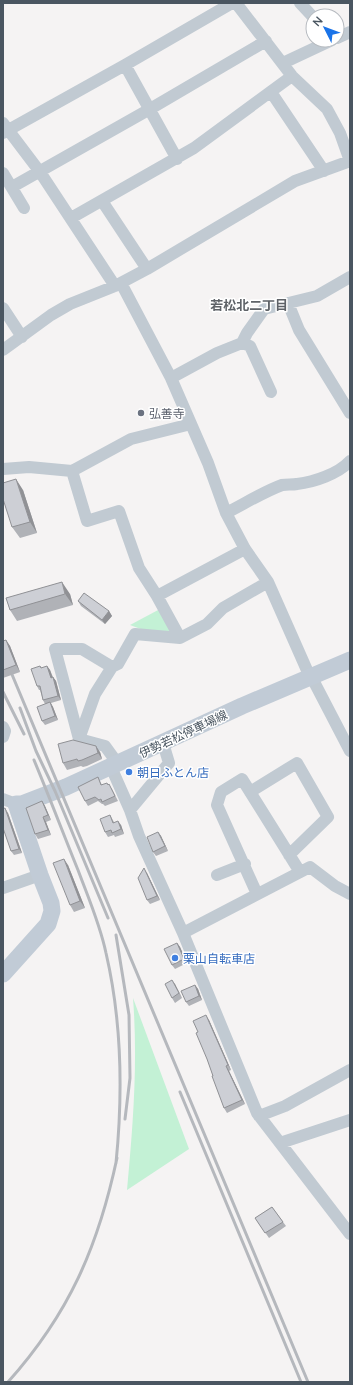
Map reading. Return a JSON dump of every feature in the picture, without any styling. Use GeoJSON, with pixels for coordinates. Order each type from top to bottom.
{"type":"FeatureCollection","features":[{"type":"Feature","properties":{"kind":"main road","name":"伊勢若松停車場線"},"geometry":{"type":"LineString","coordinates":[[9,802],[41,797],[350,660]]}},
{"type":"Feature","properties":{"kind":"main road"},"geometry":{"type":"LineString","coordinates":[[3,974],[51,918],[51,903],[9,802]]}},
{"type":"Feature","properties":{"kind":"street"},"geometry":{"type":"LineString","coordinates":[[232,3],[125,66],[4,129],[40,172],[118,284],[171,378],[208,463],[226,513],[245,549],[268,582],[311,676],[350,751]]}},
{"type":"Feature","properties":{"kind":"street"},"geometry":{"type":"LineString","coordinates":[[3,350],[51,315],[70,304],[118,284],[147,269],[295,181],[324,171],[349,156],[328,109],[292,76],[284,63],[266,41],[243,6]]}},
{"type":"Feature","properties":{"kind":"street"},"geometry":{"type":"LineString","coordinates":[[12,187],[266,41]]}},
{"type":"Feature","properties":{"kind":"street"},"geometry":{"type":"LineString","coordinates":[[284,63],[315,48]]}},
{"type":"Feature","properties":{"kind":"street"},"geometry":{"type":"LineString","coordinates":[[125,66],[177,159]]}},
{"type":"Feature","properties":{"kind":"street"},"geometry":{"type":"LineString","coordinates":[[71,218],[177,159],[292,76]]}},
{"type":"Feature","properties":{"kind":"street"},"geometry":{"type":"LineString","coordinates":[[271,92],[324,171]]}},
{"type":"Feature","properties":{"kind":"street"},"geometry":{"type":"LineString","coordinates":[[3,173],[24,208]]}},
{"type":"Feature","properties":{"kind":"street"},"geometry":{"type":"LineString","coordinates":[[102,201],[147,269]]}},
{"type":"Feature","properties":{"kind":"street"},"geometry":{"type":"LineString","coordinates":[[242,343],[246,333],[264,309],[317,296],[350,277]]}},
{"type":"Feature","properties":{"kind":"street"},"geometry":{"type":"LineString","coordinates":[[288,302],[299,330],[350,414]]}},
{"type":"Feature","properties":{"kind":"street"},"geometry":{"type":"LineString","coordinates":[[3,308],[22,337]]}},
{"type":"Feature","properties":{"kind":"street"},"geometry":{"type":"LineString","coordinates":[[171,378],[217,353],[242,343],[250,346],[271,392]]}},
{"type":"Feature","properties":{"kind":"street"},"geometry":{"type":"LineString","coordinates":[[3,469],[29,467],[72,471],[131,439],[191,424]]}},
{"type":"Feature","properties":{"kind":"street"},"geometry":{"type":"LineString","coordinates":[[226,513],[283,485],[317,480],[344,468],[350,461]]}},
{"type":"Feature","properties":{"kind":"street"},"geometry":{"type":"LineString","coordinates":[[72,471],[87,521],[118,511],[139,568],[157,596],[180,638]]}},
{"type":"Feature","properties":{"kind":"street"},"geometry":{"type":"LineString","coordinates":[[157,596],[245,549]]}},
{"type":"Feature","properties":{"kind":"street"},"geometry":{"type":"LineString","coordinates":[[79,739],[96,694],[112,667],[118,664],[135,634],[180,638],[207,624],[224,608],[268,582]]}},
{"type":"Feature","properties":{"kind":"street"},"geometry":{"type":"LineString","coordinates":[[79,739],[55,649],[82,649],[112,667]]}},
{"type":"Feature","properties":{"kind":"street"},"geometry":{"type":"LineString","coordinates":[[3,727],[5,731],[3,737]]}},
{"type":"Feature","properties":{"kind":"street"},"geometry":{"type":"LineString","coordinates":[[79,739],[105,746],[114,765],[139,836],[183,933],[240,1076],[259,1116],[350,1234]]}},
{"type":"Feature","properties":{"kind":"street"},"geometry":{"type":"LineString","coordinates":[[130,810],[170,763],[163,743]]}},
{"type":"Feature","properties":{"kind":"street"},"geometry":{"type":"LineString","coordinates":[[250,792],[297,763],[328,817],[289,855]]}},
{"type":"Feature","properties":{"kind":"street"},"geometry":{"type":"LineString","coordinates":[[257,894],[245,864],[217,805],[221,792],[242,779],[300,872]]}},
{"type":"Feature","properties":{"kind":"street"},"geometry":{"type":"LineString","coordinates":[[217,875],[245,864]]}},
{"type":"Feature","properties":{"kind":"street"},"geometry":{"type":"LineString","coordinates":[[183,933],[310,867],[335,886],[350,894]]}},
{"type":"Feature","properties":{"kind":"street"},"geometry":{"type":"LineString","coordinates":[[3,888],[40,875]]}},
{"type":"Feature","properties":{"kind":"street"},"geometry":{"type":"LineString","coordinates":[[259,1116],[285,1106],[350,1070]]}},
{"type":"Feature","properties":{"kind":"street"},"geometry":{"type":"LineString","coordinates":[[280,1142],[350,1120]]}},
{"type":"Feature","properties":{"kind":"green space"},"geometry":{"type":"Polygon","coordinates":[[[160,609],[171,630],[167,634],[146,631],[130,625],[160,609]]]}},
{"type":"Feature","properties":{"kind":"green space"},"geometry":{"type":"Polygon","coordinates":[[[133,998],[189,1149],[127,1190],[135,1070],[133,998]]]}},
{"type":"Feature","properties":{"kind":"building"},"geometry":{"type":"Polygon","coordinates":[[[16,479],[30,522],[12,527],[3,499],[3,483],[16,479]]]}},
{"type":"Feature","properties":{"kind":"building"},"geometry":{"type":"Polygon","coordinates":[[[62,582],[65,594],[10,610],[6,598],[62,582]]]}},
{"type":"Feature","properties":{"kind":"building"},"geometry":{"type":"Polygon","coordinates":[[[84,593],[109,611],[102,620],[78,601],[84,593]]]}},
{"type":"Feature","properties":{"kind":"building"},"geometry":{"type":"Polygon","coordinates":[[[6,640],[16,665],[3,670],[3,641],[6,640]]]}},
{"type":"Feature","properties":{"kind":"building"},"geometry":{"type":"Polygon","coordinates":[[[40,666],[41,668],[47,666],[51,678],[53,677],[58,696],[43,700],[40,686],[37,686],[31,669],[40,666]]]}},
{"type":"Feature","properties":{"kind":"building"},"geometry":{"type":"Polygon","coordinates":[[[50,702],[55,716],[42,721],[37,707],[50,702]]]}},
{"type":"Feature","properties":{"kind":"building"},"geometry":{"type":"Polygon","coordinates":[[[73,740],[96,746],[98,753],[82,760],[78,761],[77,759],[63,763],[58,744],[73,740]]]}},
{"type":"Feature","properties":{"kind":"building"},"geometry":{"type":"Polygon","coordinates":[[[98,777],[101,785],[107,783],[108,785],[109,784],[115,796],[102,802],[101,799],[99,800],[95,797],[85,801],[78,787],[98,777]]]}},
{"type":"Feature","properties":{"kind":"building"},"geometry":{"type":"Polygon","coordinates":[[[42,801],[48,815],[43,817],[48,830],[35,834],[26,808],[42,801]]]}},
{"type":"Feature","properties":{"kind":"building"},"geometry":{"type":"Polygon","coordinates":[[[5,808],[19,849],[11,851],[3,828],[3,809],[5,808]]]}},
{"type":"Feature","properties":{"kind":"building"},"geometry":{"type":"Polygon","coordinates":[[[110,815],[113,823],[118,821],[121,829],[112,833],[111,830],[105,832],[100,819],[110,815]]]}},
{"type":"Feature","properties":{"kind":"building"},"geometry":{"type":"Polygon","coordinates":[[[158,832],[165,846],[153,852],[147,837],[158,832]]]}},
{"type":"Feature","properties":{"kind":"building"},"geometry":{"type":"Polygon","coordinates":[[[64,859],[80,901],[70,905],[53,863],[64,859]]]}},
{"type":"Feature","properties":{"kind":"building"},"geometry":{"type":"Polygon","coordinates":[[[144,868],[157,896],[147,900],[138,878],[144,868]]]}},
{"type":"Feature","properties":{"kind":"building"},"geometry":{"type":"Polygon","coordinates":[[[177,943],[184,959],[172,965],[164,949],[177,943]]]}},
{"type":"Feature","properties":{"kind":"building"},"geometry":{"type":"Polygon","coordinates":[[[172,980],[179,993],[172,998],[165,984],[172,980]]]}},
{"type":"Feature","properties":{"kind":"building"},"geometry":{"type":"Polygon","coordinates":[[[195,985],[199,996],[186,1002],[181,991],[195,985]]]}},
{"type":"Feature","properties":{"kind":"building"},"geometry":{"type":"Polygon","coordinates":[[[206,1015],[228,1065],[226,1066],[242,1100],[224,1108],[207,1059],[196,1033],[198,1032],[193,1021],[206,1015]]]}},
{"type":"Feature","properties":{"kind":"building"},"geometry":{"type":"Polygon","coordinates":[[[272,1207],[283,1222],[265,1233],[255,1218],[272,1207]]]}},
{"type":"Feature","properties":{"kind":"railway"},"geometry":{"type":"LineString","coordinates":[[3,653],[308,1382]]}},
{"type":"Feature","properties":{"kind":"railway"},"geometry":{"type":"LineString","coordinates":[[3,692],[24,734]]}},
{"type":"Feature","properties":{"kind":"railway"},"geometry":{"type":"LineString","coordinates":[[20,708],[36,751],[55,791],[108,918]]}},
{"type":"Feature","properties":{"kind":"railway"},"geometry":{"type":"LineString","coordinates":[[34,760],[94,911],[103,942],[111,979],[120,1058],[120,1110],[116,1163]]}},
{"type":"Feature","properties":{"kind":"railway"},"geometry":{"type":"LineString","coordinates":[[116,935],[129,1015],[130,1078],[125,1119]]}},
{"type":"Feature","properties":{"kind":"railway"},"geometry":{"type":"LineString","coordinates":[[180,1092],[301,1382]]}},
{"type":"Feature","properties":{"kind":"railway"},"geometry":{"type":"LineString","coordinates":[[8,1382],[48,1331],[78,1278],[101,1221],[117,1158]]}},
{"type":"Feature","properties":{"kind":"place","name":"弘善寺"},"geometry":{"type":"Point","coordinates":[141,413]}},
{"type":"Feature","properties":{"kind":"place","name":"朝日ふとん店"},"geometry":{"type":"Point","coordinates":[129,772]}},
{"type":"Feature","properties":{"kind":"place","name":"栗山自転車店"},"geometry":{"type":"Point","coordinates":[175,958]}},
{"type":"Feature","properties":{"kind":"district","name":"若松北二丁目"},"geometry":{"type":"Point","coordinates":[249,305]}}]}
